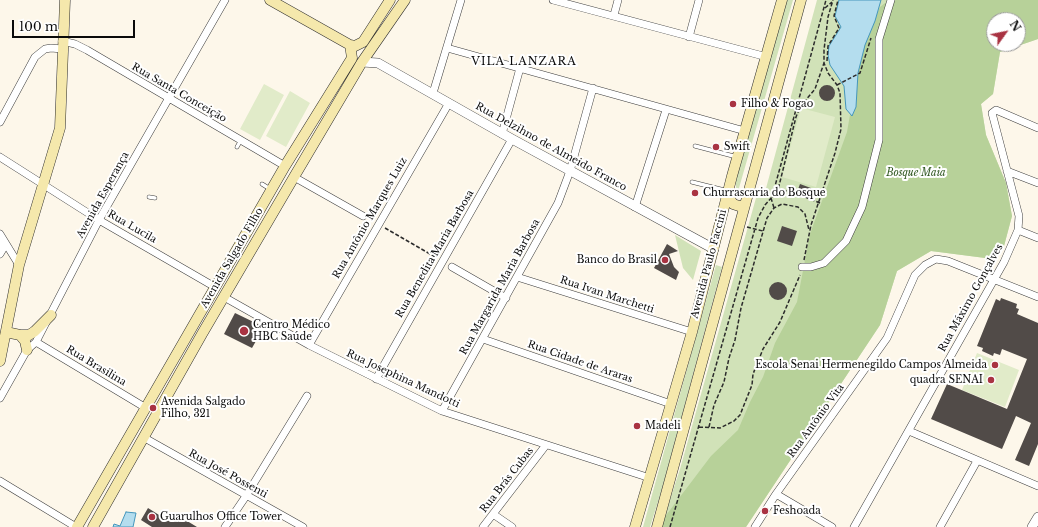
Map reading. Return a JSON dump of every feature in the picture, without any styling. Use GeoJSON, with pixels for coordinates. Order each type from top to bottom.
{"type":"FeatureCollection","features":[{"type":"Feature","properties":{"kind":"main road"},"geometry":{"type":"LineString","coordinates":[[270,0],[350,45],[357,46],[363,42],[390,0]]}},
{"type":"Feature","properties":{"kind":"main road","name":"Avenida Salgado Filho"},"geometry":{"type":"LineString","coordinates":[[93,527],[143,437],[362,62],[405,0]]}},
{"type":"Feature","properties":{"kind":"main road","name":"Avenida Paulo Faccini"},"geometry":{"type":"LineString","coordinates":[[635,527],[692,332],[732,176],[782,0]]}},
{"type":"Feature","properties":{"kind":"main road","name":"Avenida Paulo Faccini"},"geometry":{"type":"LineString","coordinates":[[657,527],[801,0]]}},
{"type":"Feature","properties":{"kind":"main road"},"geometry":{"type":"LineString","coordinates":[[0,361],[19,265],[60,128],[62,45],[66,3]]}},
{"type":"Feature","properties":{"kind":"main road","name":"Avenida Salgado Filho"},"geometry":{"type":"LineString","coordinates":[[76,527],[271,189],[352,58],[350,45]]}},
{"type":"Feature","properties":{"kind":"main road"},"geometry":{"type":"LineString","coordinates":[[732,176],[733,181],[729,195],[730,199],[733,204],[739,206],[745,205]]}},
{"type":"Feature","properties":{"kind":"main road"},"geometry":{"type":"LineString","coordinates":[[714,249],[722,257],[727,268]]}},
{"type":"Feature","properties":{"kind":"main road"},"geometry":{"type":"LineString","coordinates":[[6,332],[29,335],[35,332],[50,315]]}},
{"type":"Feature","properties":{"kind":"main road"},"geometry":{"type":"LineString","coordinates":[[20,335],[26,342],[27,350]]}},
{"type":"Feature","properties":{"kind":"street","name":"Avenida Esperança"},"geometry":{"type":"LineString","coordinates":[[0,398],[27,350],[36,342],[99,220],[225,0]]}},
{"type":"Feature","properties":{"kind":"street"},"geometry":{"type":"LineString","coordinates":[[433,93],[461,0]]}},
{"type":"Feature","properties":{"kind":"street"},"geometry":{"type":"LineString","coordinates":[[553,0],[767,57]]}},
{"type":"Feature","properties":{"kind":"street"},"geometry":{"type":"LineString","coordinates":[[614,16],[618,0]]}},
{"type":"Feature","properties":{"kind":"street"},"geometry":{"type":"LineString","coordinates":[[689,37],[699,0]]}},
{"type":"Feature","properties":{"kind":"street"},"geometry":{"type":"LineString","coordinates":[[802,267],[811,267],[824,263],[846,241],[862,207],[879,140],[879,39],[891,0]]}},
{"type":"Feature","properties":{"kind":"street","name":"Rua Santa Conceição"},"geometry":{"type":"LineString","coordinates":[[62,45],[75,44],[87,50],[285,166]]}},
{"type":"Feature","properties":{"kind":"street"},"geometry":{"type":"LineString","coordinates":[[0,122],[35,57],[45,49],[62,45]]}},
{"type":"Feature","properties":{"kind":"street"},"geometry":{"type":"LineString","coordinates":[[373,46],[378,63]]}},
{"type":"Feature","properties":{"kind":"street"},"geometry":{"type":"LineString","coordinates":[[447,48],[745,131]]}},
{"type":"Feature","properties":{"kind":"street","name":"Rua Delzihno de Almeido Franco"},"geometry":{"type":"LineString","coordinates":[[362,62],[378,63],[433,93],[512,140],[714,249]]}},
{"type":"Feature","properties":{"kind":"street"},"geometry":{"type":"LineString","coordinates":[[502,134],[520,68]]}},
{"type":"Feature","properties":{"kind":"street","name":"Rua Margarida Maria Barbosa"},"geometry":{"type":"LineString","coordinates":[[442,411],[558,203],[570,171],[593,88]]}},
{"type":"Feature","properties":{"kind":"street","name":"Rua Antônio Marques Luiz"},"geometry":{"type":"LineString","coordinates":[[309,344],[377,224],[449,103]]}},
{"type":"Feature","properties":{"kind":"street"},"geometry":{"type":"LineString","coordinates":[[635,207],[666,110]]}},
{"type":"Feature","properties":{"kind":"street","name":"Rua Máximo Gonçalves"},"geometry":{"type":"LineString","coordinates":[[854,527],[909,431],[992,279],[1010,250],[1018,230],[1019,216],[992,116],[993,112],[996,110],[1038,128]]}},
{"type":"Feature","properties":{"kind":"street","name":"Rua Benedita Maria Barbosa"},"geometry":{"type":"LineString","coordinates":[[376,379],[512,140]]}},
{"type":"Feature","properties":{"kind":"street","name":"Rua Lucila"},"geometry":{"type":"LineString","coordinates":[[1,158],[99,220],[215,287]]}},
{"type":"Feature","properties":{"kind":"street"},"geometry":{"type":"LineString","coordinates":[[1007,171],[1038,183]]}},
{"type":"Feature","properties":{"kind":"street"},"geometry":{"type":"LineString","coordinates":[[294,177],[363,216]]}},
{"type":"Feature","properties":{"kind":"street"},"geometry":{"type":"LineString","coordinates":[[1011,184],[1024,178]]}},
{"type":"Feature","properties":{"kind":"street"},"geometry":{"type":"LineString","coordinates":[[1018,230],[1038,238]]}},
{"type":"Feature","properties":{"kind":"street"},"geometry":{"type":"LineString","coordinates":[[0,235],[19,265]]}},
{"type":"Feature","properties":{"kind":"street"},"geometry":{"type":"LineString","coordinates":[[0,235],[3,249],[0,254]]}},
{"type":"Feature","properties":{"kind":"street","name":"Rua Antônio Vita"},"geometry":{"type":"LineString","coordinates":[[755,527],[776,494],[887,338],[918,271],[930,260],[942,259],[1038,297]]}},
{"type":"Feature","properties":{"kind":"street"},"geometry":{"type":"LineString","coordinates":[[452,267],[506,298]]}},
{"type":"Feature","properties":{"kind":"street","name":"Rua Ivan Marchetti"},"geometry":{"type":"LineString","coordinates":[[517,277],[692,332]]}},
{"type":"Feature","properties":{"kind":"street","name":"Rua Josephina Mandotti"},"geometry":{"type":"LineString","coordinates":[[224,298],[376,379],[442,411],[650,478]]}},
{"type":"Feature","properties":{"kind":"street","name":"Rua Cidade de Araras"},"geometry":{"type":"LineString","coordinates":[[483,338],[671,404]]}},
{"type":"Feature","properties":{"kind":"street","name":"Rua Brasilina"},"geometry":{"type":"LineString","coordinates":[[36,342],[146,408]]}},
{"type":"Feature","properties":{"kind":"street"},"geometry":{"type":"LineString","coordinates":[[225,527],[246,496],[307,396]]}},
{"type":"Feature","properties":{"kind":"street"},"geometry":{"type":"LineString","coordinates":[[909,431],[1038,486]]}},
{"type":"Feature","properties":{"kind":"street","name":"Rua José Possenti"},"geometry":{"type":"LineString","coordinates":[[143,437],[303,527]]}},
{"type":"Feature","properties":{"kind":"street","name":"Rua Brás Cubas"},"geometry":{"type":"LineString","coordinates":[[483,527],[546,445]]}},
{"type":"Feature","properties":{"kind":"street"},"geometry":{"type":"LineString","coordinates":[[940,527],[977,461]]}},
{"type":"Feature","properties":{"kind":"street"},"geometry":{"type":"LineString","coordinates":[[0,481],[76,527]]}},
{"type":"Feature","properties":{"kind":"street"},"geometry":{"type":"LineString","coordinates":[[776,494],[832,527]]}},
{"type":"Feature","properties":{"kind":"street"},"geometry":{"type":"LineString","coordinates":[[493,514],[512,527]]}},
{"type":"Feature","properties":{"kind":"street"},"geometry":{"type":"LineString","coordinates":[[1032,527],[1038,517]]}},
{"type":"Feature","properties":{"kind":"lane"},"geometry":{"type":"LineString","coordinates":[[237,147],[240,140]]}},
{"type":"Feature","properties":{"kind":"lane"},"geometry":{"type":"LineString","coordinates":[[695,146],[738,158]]}},
{"type":"Feature","properties":{"kind":"lane"},"geometry":{"type":"LineString","coordinates":[[692,182],[728,191]]}},
{"type":"Feature","properties":{"kind":"lane"},"geometry":{"type":"LineString","coordinates":[[262,184],[271,189]]}},
{"type":"Feature","properties":{"kind":"lane"},"geometry":{"type":"LineString","coordinates":[[149,197],[155,198],[152,193]]}},
{"type":"Feature","properties":{"kind":"path"},"geometry":{"type":"LineString","coordinates":[[774,208],[772,197],[826,0]]}},
{"type":"Feature","properties":{"kind":"path"},"geometry":{"type":"LineString","coordinates":[[827,61],[828,46],[839,28],[834,16],[838,0]]}},
{"type":"Feature","properties":{"kind":"path"},"geometry":{"type":"LineString","coordinates":[[824,9],[833,1]]}},
{"type":"Feature","properties":{"kind":"path"},"geometry":{"type":"LineString","coordinates":[[777,194],[796,117],[800,107],[815,89],[824,63],[828,17],[833,1]]}},
{"type":"Feature","properties":{"kind":"path"},"geometry":{"type":"LineString","coordinates":[[699,426],[720,428],[734,421],[740,415],[752,385],[753,374],[763,349],[780,322],[802,267],[810,232],[820,203],[841,129],[841,114],[837,85],[828,73],[824,63]]}},
{"type":"Feature","properties":{"kind":"path"},"geometry":{"type":"LineString","coordinates":[[837,85],[860,73]]}},
{"type":"Feature","properties":{"kind":"path"},"geometry":{"type":"LineString","coordinates":[[670,527],[755,229],[765,204],[772,197],[788,190],[820,203]]}},
{"type":"Feature","properties":{"kind":"path"},"geometry":{"type":"LineString","coordinates":[[709,427],[714,405],[724,382],[729,358],[735,340],[741,308],[767,218],[774,208],[782,204],[798,207],[806,214],[810,232]]}},
{"type":"Feature","properties":{"kind":"path"},"geometry":{"type":"LineString","coordinates":[[377,224],[442,261]]}},
{"type":"Feature","properties":{"kind":"path"},"geometry":{"type":"LineString","coordinates":[[740,226],[763,231]]}},
{"type":"Feature","properties":{"kind":"green space"},"geometry":{"type":"Polygon","coordinates":[[[785,0],[793,0],[737,195],[735,178],[785,0]]]}},
{"type":"Feature","properties":{"kind":"green space","name":"Bosque Maia"},"geometry":{"type":"Polygon","coordinates":[[[817,0],[1038,0],[1038,39],[1026,43],[1026,12],[986,12],[986,52],[1000,52],[993,94],[981,104],[986,135],[1006,183],[1012,216],[1004,246],[993,259],[931,251],[897,271],[880,325],[746,527],[661,527],[680,469],[756,198],[765,192],[817,0]]]}},
{"type":"Feature","properties":{"kind":"green space","name":"Bosque Maia"},"geometry":{"type":"Polygon","coordinates":[[[889,0],[1038,0],[1038,39],[1026,43],[1026,12],[986,12],[986,52],[1000,52],[993,94],[981,104],[986,135],[1006,183],[1012,216],[1004,246],[993,259],[931,251],[897,271],[880,325],[746,527],[661,527],[664,518],[711,456],[738,430],[763,377],[775,343],[797,302],[810,234],[847,132],[862,46],[880,7],[889,0]]]}},
{"type":"Feature","properties":{"kind":"green space"},"geometry":{"type":"Polygon","coordinates":[[[264,84],[284,95],[260,140],[240,129],[264,84]]]}},
{"type":"Feature","properties":{"kind":"green space"},"geometry":{"type":"Polygon","coordinates":[[[290,91],[310,103],[286,147],[266,136],[290,91]]]}},
{"type":"Feature","properties":{"kind":"green space"},"geometry":{"type":"Polygon","coordinates":[[[801,108],[835,117],[816,187],[782,177],[801,108]]]}},
{"type":"Feature","properties":{"kind":"green space"},"geometry":{"type":"Polygon","coordinates":[[[675,235],[701,251],[693,280],[683,268],[675,235]]]}},
{"type":"Feature","properties":{"kind":"green space"},"geometry":{"type":"Polygon","coordinates":[[[716,265],[722,267],[662,489],[650,527],[643,527],[716,265]]]}},
{"type":"Feature","properties":{"kind":"green space","name":"quadra SENAI"},"geometry":{"type":"Polygon","coordinates":[[[977,353],[1019,370],[1005,407],[962,390],[977,353]]]}},
{"type":"Feature","properties":{"kind":"water"},"geometry":{"type":"Polygon","coordinates":[[[839,0],[881,0],[875,21],[865,45],[858,73],[856,107],[852,116],[846,109],[844,86],[830,65],[828,55],[829,46],[841,27],[835,16],[839,0]]]}},
{"type":"Feature","properties":{"kind":"water"},"geometry":{"type":"Polygon","coordinates":[[[126,512],[136,513],[133,527],[113,527],[114,524],[120,526],[126,512]]]}},
{"type":"Feature","properties":{"kind":"building"},"geometry":{"type":"Polygon","coordinates":[[[827,85],[833,87],[835,93],[833,99],[827,101],[821,99],[819,93],[821,87],[827,85]]]}},
{"type":"Feature","properties":{"kind":"building"},"geometry":{"type":"Polygon","coordinates":[[[800,184],[819,191],[816,198],[797,192],[800,184]]]}},
{"type":"Feature","properties":{"kind":"building"},"geometry":{"type":"Polygon","coordinates":[[[782,226],[797,231],[792,246],[777,241],[782,226]]]}},
{"type":"Feature","properties":{"kind":"building","name":"Banco do Brasil"},"geometry":{"type":"Polygon","coordinates":[[[667,244],[678,251],[669,254],[674,267],[679,272],[676,280],[654,268],[667,244]]]}},
{"type":"Feature","properties":{"kind":"building"},"geometry":{"type":"Polygon","coordinates":[[[774,282],[782,282],[787,287],[785,298],[782,300],[774,300],[769,295],[769,287],[774,282]]]}},
{"type":"Feature","properties":{"kind":"building"},"geometry":{"type":"Polygon","coordinates":[[[1001,298],[1017,304],[1016,308],[1019,309],[1017,314],[1038,323],[1038,444],[1029,466],[1015,460],[1031,423],[1016,416],[1002,449],[931,419],[947,384],[1007,409],[1027,359],[1002,349],[1000,355],[994,353],[993,356],[982,351],[983,348],[977,346],[996,299],[1000,301],[1001,298]]]}},
{"type":"Feature","properties":{"kind":"building","name":"Centro Médico HBC Saúde"},"geometry":{"type":"Polygon","coordinates":[[[235,313],[264,327],[252,348],[224,334],[235,313]]]}},
{"type":"Feature","properties":{"kind":"building","name":"Guarulhos Office Tower"},"geometry":{"type":"Polygon","coordinates":[[[148,508],[167,520],[174,513],[197,527],[152,527],[141,520],[148,508]]]}},
{"type":"Feature","properties":{"kind":"place","name":"Filho & Fogao"},"geometry":{"type":"Point","coordinates":[733,104]}},
{"type":"Feature","properties":{"kind":"place","name":"Swift"},"geometry":{"type":"Point","coordinates":[716,147]}},
{"type":"Feature","properties":{"kind":"place","name":"Churrascaria do Bosque"},"geometry":{"type":"Point","coordinates":[695,193]}},
{"type":"Feature","properties":{"kind":"place","name":"Banco do Brasil"},"geometry":{"type":"Point","coordinates":[665,260]}},
{"type":"Feature","properties":{"kind":"place","name":"Centro Médico HBC Saúde"},"geometry":{"type":"Point","coordinates":[244,331]}},
{"type":"Feature","properties":{"kind":"place","name":"Escola Senai Hermenegildo Campos Almeida"},"geometry":{"type":"Point","coordinates":[995,365]}},
{"type":"Feature","properties":{"kind":"place","name":"quadra SENAI"},"geometry":{"type":"Point","coordinates":[991,380]}},
{"type":"Feature","properties":{"kind":"place","name":"Avenida Salgado Filho, 321"},"geometry":{"type":"Point","coordinates":[153,408]}},
{"type":"Feature","properties":{"kind":"place","name":"Madeli"},"geometry":{"type":"Point","coordinates":[637,426]}},
{"type":"Feature","properties":{"kind":"place","name":"Feshoada"},"geometry":{"type":"Point","coordinates":[765,511]}},
{"type":"Feature","properties":{"kind":"place","name":"Guarulhos Office Tower"},"geometry":{"type":"Point","coordinates":[152,517]}},
{"type":"Feature","properties":{"kind":"district","name":"VILA LANZARA"},"geometry":{"type":"Point","coordinates":[524,62]}}]}
